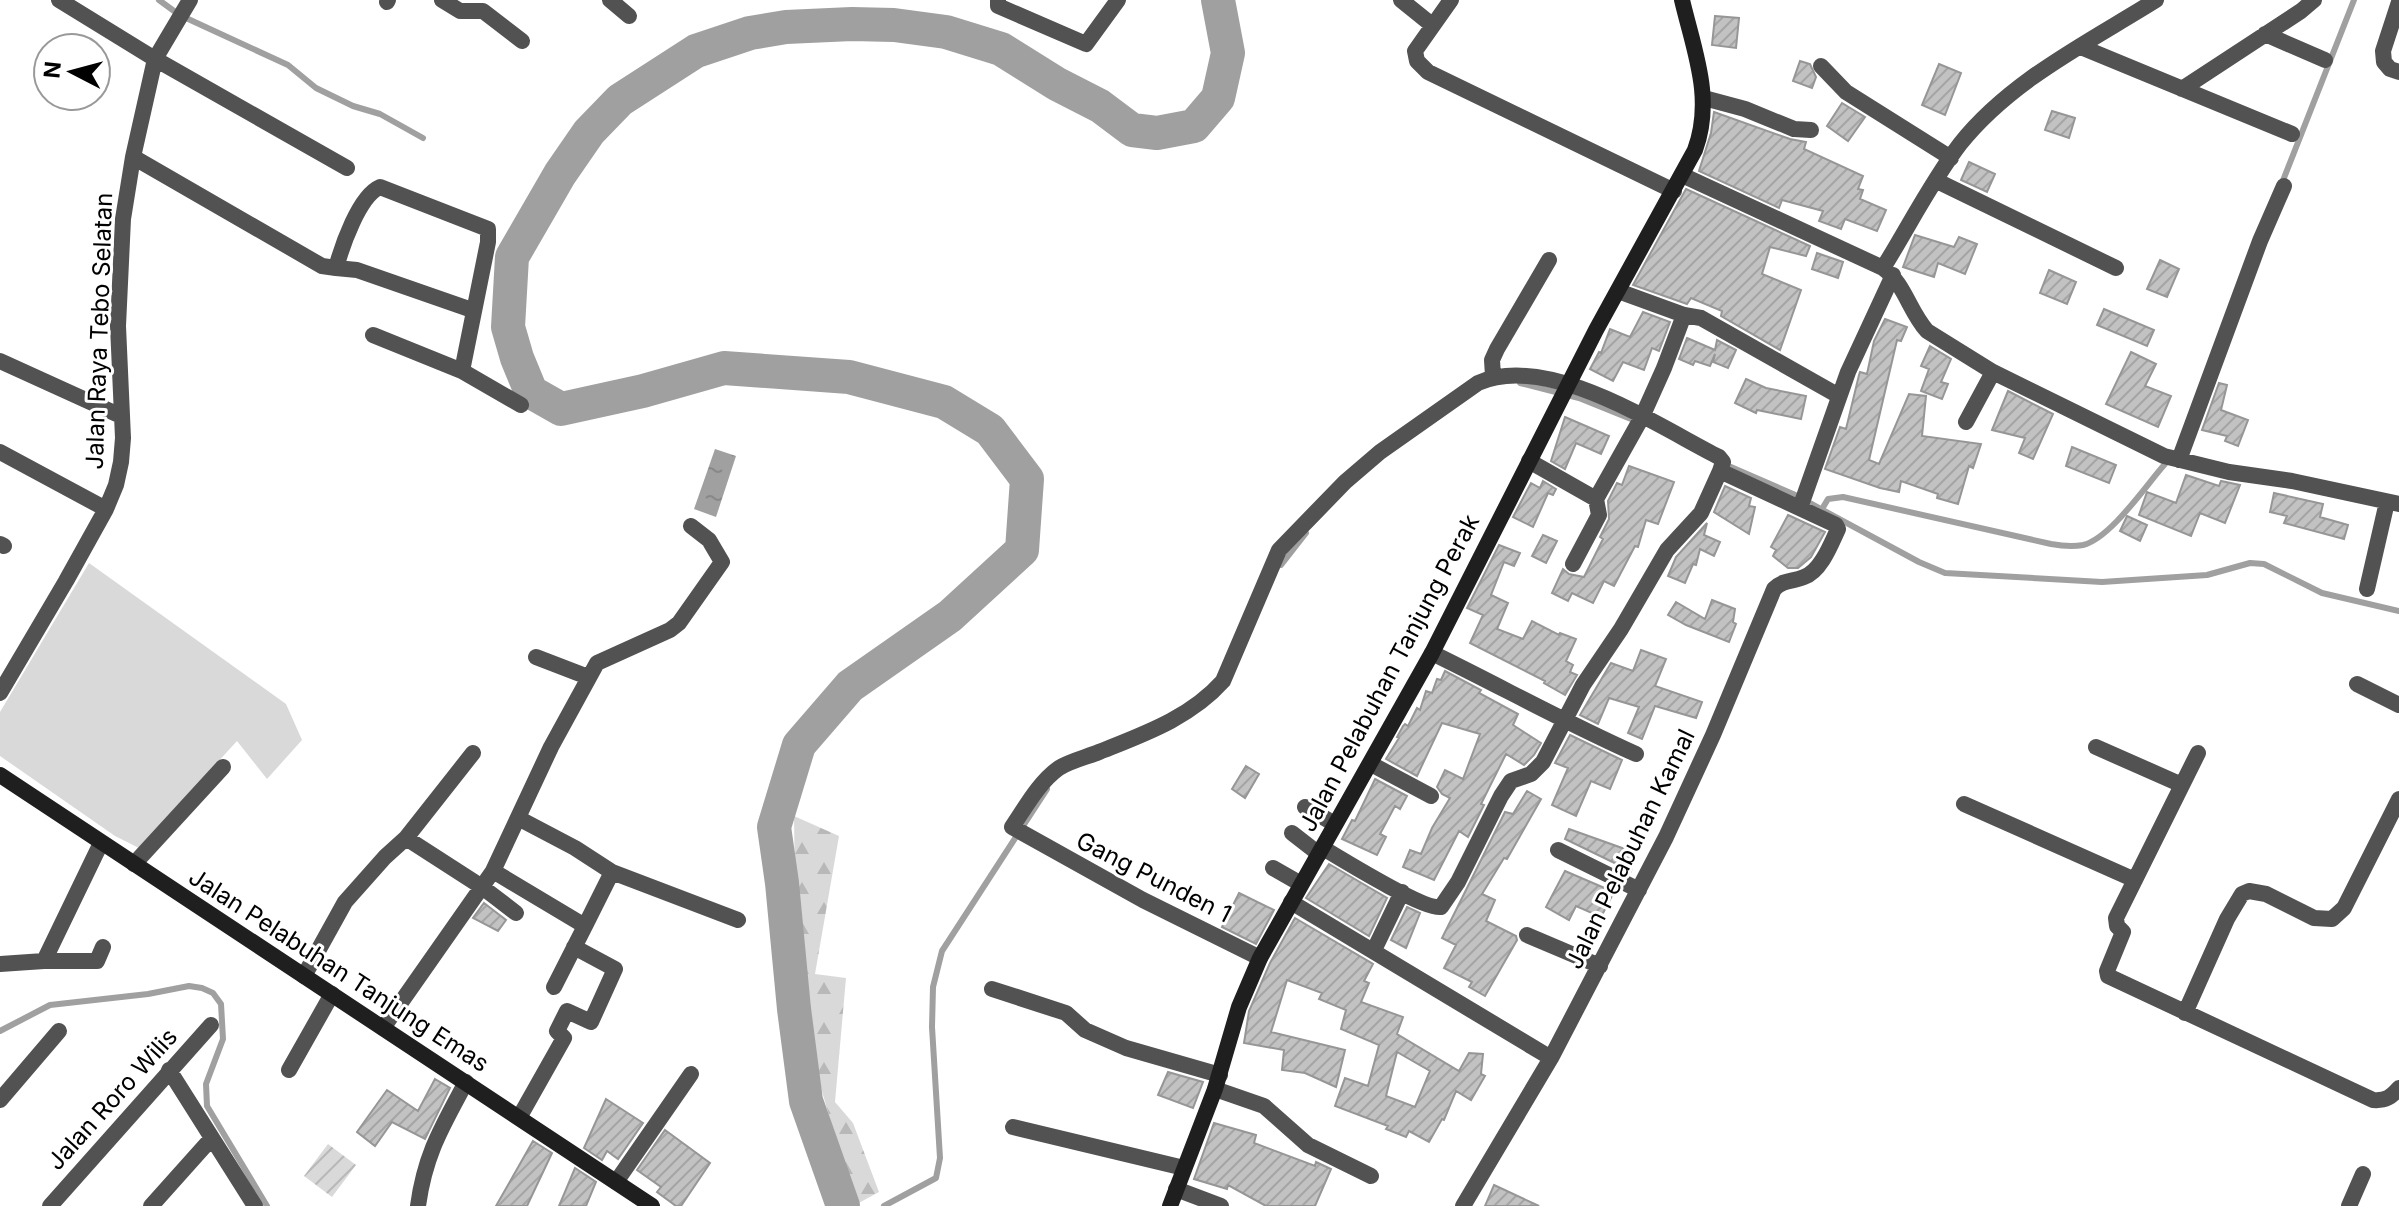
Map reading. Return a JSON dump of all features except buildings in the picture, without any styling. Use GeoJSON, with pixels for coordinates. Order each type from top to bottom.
{"type":"FeatureCollection","features":[{"type":"Feature","properties":{"kind":"street"},"geometry":{"type":"LineString","coordinates":[[59,0],[155,59],[347,168]]}},
{"type":"Feature","properties":{"kind":"street","name":"Jalan Raya Tebo Selatan"},"geometry":{"type":"LineString","coordinates":[[0,693],[106,509],[121,462],[119,310],[123,219],[155,59],[190,0]]}},
{"type":"Feature","properties":{"kind":"street"},"geometry":{"type":"LineString","coordinates":[[442,0],[460,11],[483,11],[522,41]]}},
{"type":"Feature","properties":{"kind":"street"},"geometry":{"type":"LineString","coordinates":[[610,0],[629,16]]}},
{"type":"Feature","properties":{"kind":"street"},"geometry":{"type":"LineString","coordinates":[[998,0],[998,6],[1086,44],[1118,0]]}},
{"type":"Feature","properties":{"kind":"street"},"geometry":{"type":"LineString","coordinates":[[1401,0],[1432,25]]}},
{"type":"Feature","properties":{"kind":"street"},"geometry":{"type":"LineString","coordinates":[[1451,0],[1415,51],[1417,61],[1428,72],[1888,272],[1927,331],[1993,372],[2164,456],[2393,503],[2367,589]]}},
{"type":"Feature","properties":{"kind":"street","name":"Jalan Pelabuhan Tanjung Perak"},"geometry":{"type":"LineString","coordinates":[[1170,1206],[1217,1082],[1239,1007],[1260,958],[1432,653],[1565,391],[1678,183],[1700,135],[1704,98],[1699,62],[1682,0]]}},
{"type":"Feature","properties":{"kind":"street"},"geometry":{"type":"LineString","coordinates":[[1549,260],[1497,349],[1492,360],[1493,376],[1512,373],[1640,420],[1722,467],[1802,502],[1839,396],[1888,272],[1951,158],[1993,109],[2041,71],[2156,0]]}},
{"type":"Feature","properties":{"kind":"street"},"geometry":{"type":"LineString","coordinates":[[2182,89],[2314,0]]}},
{"type":"Feature","properties":{"kind":"street"},"geometry":{"type":"LineString","coordinates":[[2399,2],[2383,51],[2384,62],[2399,72]]}},
{"type":"Feature","properties":{"kind":"street"},"geometry":{"type":"LineString","coordinates":[[2265,34],[2325,60]]}},
{"type":"Feature","properties":{"kind":"street"},"geometry":{"type":"LineString","coordinates":[[2081,47],[2292,134]]}},
{"type":"Feature","properties":{"kind":"street"},"geometry":{"type":"LineString","coordinates":[[1821,66],[1846,92],[1951,158]]}},
{"type":"Feature","properties":{"kind":"street"},"geometry":{"type":"LineString","coordinates":[[1704,98],[1745,109],[1794,129],[1811,130]]}},
{"type":"Feature","properties":{"kind":"street"},"geometry":{"type":"LineString","coordinates":[[133,157],[322,266],[357,270],[472,310]]}},
{"type":"Feature","properties":{"kind":"street"},"geometry":{"type":"LineString","coordinates":[[1937,181],[2116,268]]}},
{"type":"Feature","properties":{"kind":"street"},"geometry":{"type":"LineString","coordinates":[[2179,460],[2260,241],[2284,186]]}},
{"type":"Feature","properties":{"kind":"street"},"geometry":{"type":"LineString","coordinates":[[336,268],[348,232],[372,190],[380,187],[488,229],[462,371]]}},
{"type":"Feature","properties":{"kind":"street"},"geometry":{"type":"LineString","coordinates":[[1618,291],[1684,315],[1701,318],[1839,396]]}},
{"type":"Feature","properties":{"kind":"street"},"geometry":{"type":"LineString","coordinates":[[1573,564],[1599,515],[1596,499],[1640,420],[1684,315]]}},
{"type":"Feature","properties":{"kind":"street"},"geometry":{"type":"LineString","coordinates":[[373,335],[462,371],[521,405]]}},
{"type":"Feature","properties":{"kind":"street"},"geometry":{"type":"LineString","coordinates":[[0,361],[121,416]]}},
{"type":"Feature","properties":{"kind":"street"},"geometry":{"type":"LineString","coordinates":[[1966,422],[1993,372]]}},
{"type":"Feature","properties":{"kind":"street","name":"Gang Punden 1"},"geometry":{"type":"LineString","coordinates":[[1260,958],[1143,900],[1012,827],[1037,790],[1059,768],[1161,727],[1215,690],[1223,681],[1279,550],[1345,482],[1380,452],[1428,415],[1493,376]]}},
{"type":"Feature","properties":{"kind":"street"},"geometry":{"type":"LineString","coordinates":[[0,452],[106,509]]}},
{"type":"Feature","properties":{"kind":"street"},"geometry":{"type":"LineString","coordinates":[[1529,461],[1596,499]]}},
{"type":"Feature","properties":{"kind":"street"},"geometry":{"type":"LineString","coordinates":[[1292,833],[1321,851],[1434,908],[1440,908],[1511,781],[1537,770],[1583,685],[1621,629],[1667,550],[1701,513],[1722,467]]}},
{"type":"Feature","properties":{"kind":"street","name":"Jalan Pelabuhan Kamal"},"geometry":{"type":"LineString","coordinates":[[1463,1206],[1551,1058],[1639,890],[1713,735],[1774,589],[1780,583],[1804,578],[1814,571],[1838,529],[1802,502]]}},
{"type":"Feature","properties":{"kind":"street"},"geometry":{"type":"LineString","coordinates":[[383,1028],[493,871],[597,663],[679,623],[722,562],[709,540],[691,526]]}},
{"type":"Feature","properties":{"kind":"street"},"geometry":{"type":"LineString","coordinates":[[1432,653],[1493,682],[1564,722],[1636,754]]}},
{"type":"Feature","properties":{"kind":"street"},"geometry":{"type":"LineString","coordinates":[[536,657],[588,677]]}},
{"type":"Feature","properties":{"kind":"street"},"geometry":{"type":"LineString","coordinates":[[2357,684],[2399,705]]}},
{"type":"Feature","properties":{"kind":"street"},"geometry":{"type":"LineString","coordinates":[[2096,747],[2182,785]]}},
{"type":"Feature","properties":{"kind":"street"},"geometry":{"type":"LineString","coordinates":[[304,976],[345,902],[406,838],[473,753]]}},
{"type":"Feature","properties":{"kind":"street"},"geometry":{"type":"LineString","coordinates":[[2198,753],[2116,918],[2117,926],[2123,932],[2107,971],[2108,976],[2373,1100],[2384,1101],[2399,1088]]}},
{"type":"Feature","properties":{"kind":"street"},"geometry":{"type":"LineString","coordinates":[[1371,764],[1431,796]]}},
{"type":"Feature","properties":{"kind":"street"},"geometry":{"type":"LineString","coordinates":[[134,864],[223,767]]}},
{"type":"Feature","properties":{"kind":"street","name":"Jalan Pelabuhan Tanjung Emas"},"geometry":{"type":"LineString","coordinates":[[0,775],[652,1206]]}},
{"type":"Feature","properties":{"kind":"street"},"geometry":{"type":"LineString","coordinates":[[2185,1013],[2227,919],[2242,894],[2249,891],[2266,894],[2314,918],[2332,919],[2344,908],[2399,799]]}},
{"type":"Feature","properties":{"kind":"street"},"geometry":{"type":"LineString","coordinates":[[1964,804],[2135,880]]}},
{"type":"Feature","properties":{"kind":"street"},"geometry":{"type":"LineString","coordinates":[[1305,807],[1335,824]]}},
{"type":"Feature","properties":{"kind":"street"},"geometry":{"type":"LineString","coordinates":[[518,818],[612,872],[738,920]]}},
{"type":"Feature","properties":{"kind":"street"},"geometry":{"type":"LineString","coordinates":[[406,838],[516,913]]}},
{"type":"Feature","properties":{"kind":"street"},"geometry":{"type":"LineString","coordinates":[[44,961],[101,843]]}},
{"type":"Feature","properties":{"kind":"street"},"geometry":{"type":"LineString","coordinates":[[1558,850],[1639,890]]}},
{"type":"Feature","properties":{"kind":"street"},"geometry":{"type":"LineString","coordinates":[[1273,868],[1301,884]]}},
{"type":"Feature","properties":{"kind":"street"},"geometry":{"type":"LineString","coordinates":[[493,871],[585,926]]}},
{"type":"Feature","properties":{"kind":"street"},"geometry":{"type":"LineString","coordinates":[[554,987],[612,872]]}},
{"type":"Feature","properties":{"kind":"street"},"geometry":{"type":"LineString","coordinates":[[1374,950],[1402,892]]}},
{"type":"Feature","properties":{"kind":"street"},"geometry":{"type":"LineString","coordinates":[[1291,902],[1551,1058]]}},
{"type":"Feature","properties":{"kind":"street"},"geometry":{"type":"LineString","coordinates":[[1527,935],[1600,966]]}},
{"type":"Feature","properties":{"kind":"street"},"geometry":{"type":"LineString","coordinates":[[0,964],[97,961],[103,947]]}},
{"type":"Feature","properties":{"kind":"street"},"geometry":{"type":"LineString","coordinates":[[520,1116],[564,1038],[557,1031],[567,1011],[591,1022],[615,969],[574,947]]}},
{"type":"Feature","properties":{"kind":"street"},"geometry":{"type":"LineString","coordinates":[[992,989],[1066,1013],[1085,1030],[1217,1082],[1264,1106],[1308,1145],[1371,1176]]}},
{"type":"Feature","properties":{"kind":"street"},"geometry":{"type":"LineString","coordinates":[[289,1070],[332,994]]}},
{"type":"Feature","properties":{"kind":"street","name":"Jalan Roro Wilis"},"geometry":{"type":"LineString","coordinates":[[50,1206],[211,1025]]}},
{"type":"Feature","properties":{"kind":"street"},"geometry":{"type":"LineString","coordinates":[[0,1100],[59,1031]]}},
{"type":"Feature","properties":{"kind":"street"},"geometry":{"type":"LineString","coordinates":[[169,1070],[254,1206]]}},
{"type":"Feature","properties":{"kind":"street"},"geometry":{"type":"LineString","coordinates":[[616,1182],[691,1074]]}},
{"type":"Feature","properties":{"kind":"street"},"geometry":{"type":"LineString","coordinates":[[418,1206],[430,1152],[466,1082]]}},
{"type":"Feature","properties":{"kind":"street"},"geometry":{"type":"LineString","coordinates":[[1013,1127],[1184,1168]]}},
{"type":"Feature","properties":{"kind":"street"},"geometry":{"type":"LineString","coordinates":[[151,1206],[211,1139]]}},
{"type":"Feature","properties":{"kind":"street"},"geometry":{"type":"LineString","coordinates":[[2349,1206],[2363,1174]]}},
{"type":"Feature","properties":{"kind":"street"},"geometry":{"type":"LineString","coordinates":[[1176,1189],[1221,1206]]}},
{"type":"Feature","properties":{"kind":"green space"},"geometry":{"type":"Polygon","coordinates":[[[89,563],[286,704],[302,740],[267,779],[237,741],[139,848],[115,836],[0,756],[0,712],[89,563]]]}},
{"type":"Feature","properties":{"kind":"green space"},"geometry":{"type":"Polygon","coordinates":[[[794,816],[839,836],[815,974],[846,978],[835,1102],[853,1123],[879,1192],[855,1205],[819,1081],[795,891],[794,816]]]}},
{"type":"Feature","properties":{"kind":"green space"},"geometry":{"type":"Polygon","coordinates":[[[328,1144],[356,1165],[332,1197],[304,1176],[328,1144]]]}},
{"type":"Feature","properties":{"kind":"water"},"geometry":{"type":"Polygon","coordinates":[[[715,449],[736,456],[716,517],[694,509],[715,449]]]}},
{"type":"Feature","properties":{"kind":"waterway"},"geometry":{"type":"LineString","coordinates":[[159,0],[174,11]]}},
{"type":"Feature","properties":{"kind":"waterway"},"geometry":{"type":"LineString","coordinates":[[843,1206],[806,1101],[774,827],[799,745],[850,686],[950,616],[1022,550],[1027,479],[990,430],[944,402],[849,377],[724,368],[643,391],[561,409],[531,392],[517,358],[508,327],[512,257],[560,174],[589,132],[620,100],[696,51],[750,33],[786,27],[894,25],[946,32],[1001,49],[1100,106],[1132,130],[1157,133],[1194,126],[1218,98],[1228,53],[1218,0]]}},
{"type":"Feature","properties":{"kind":"waterway"},"geometry":{"type":"LineString","coordinates":[[2282,183],[2354,0]]}},
{"type":"Feature","properties":{"kind":"waterway"},"geometry":{"type":"LineString","coordinates":[[186,18],[288,65],[316,88],[353,106],[380,114],[423,138]]}},
{"type":"Feature","properties":{"kind":"waterway"},"geometry":{"type":"LineString","coordinates":[[1520,383],[1579,398],[1631,419]]}},
{"type":"Feature","properties":{"kind":"waterway"},"geometry":{"type":"LineString","coordinates":[[1724,464],[1793,494],[1945,573],[2102,582],[2207,575],[2250,563],[2264,564],[2322,593],[2399,611]]}},
{"type":"Feature","properties":{"kind":"waterway"},"geometry":{"type":"LineString","coordinates":[[1822,509],[1828,499],[1843,497],[2051,544],[2079,546],[2094,540],[2116,522],[2165,464]]}},
{"type":"Feature","properties":{"kind":"waterway"},"geometry":{"type":"LineString","coordinates":[[1281,565],[1306,533]]}},
{"type":"Feature","properties":{"kind":"waterway"},"geometry":{"type":"LineString","coordinates":[[884,1206],[936,1178],[940,1158],[932,1027],[933,987],[942,951],[1047,789]]}},
{"type":"Feature","properties":{"kind":"waterway"},"geometry":{"type":"LineString","coordinates":[[0,1031],[50,1005],[189,986],[213,993],[221,1004],[223,1039],[206,1084],[207,1106],[267,1206]]}}]}
